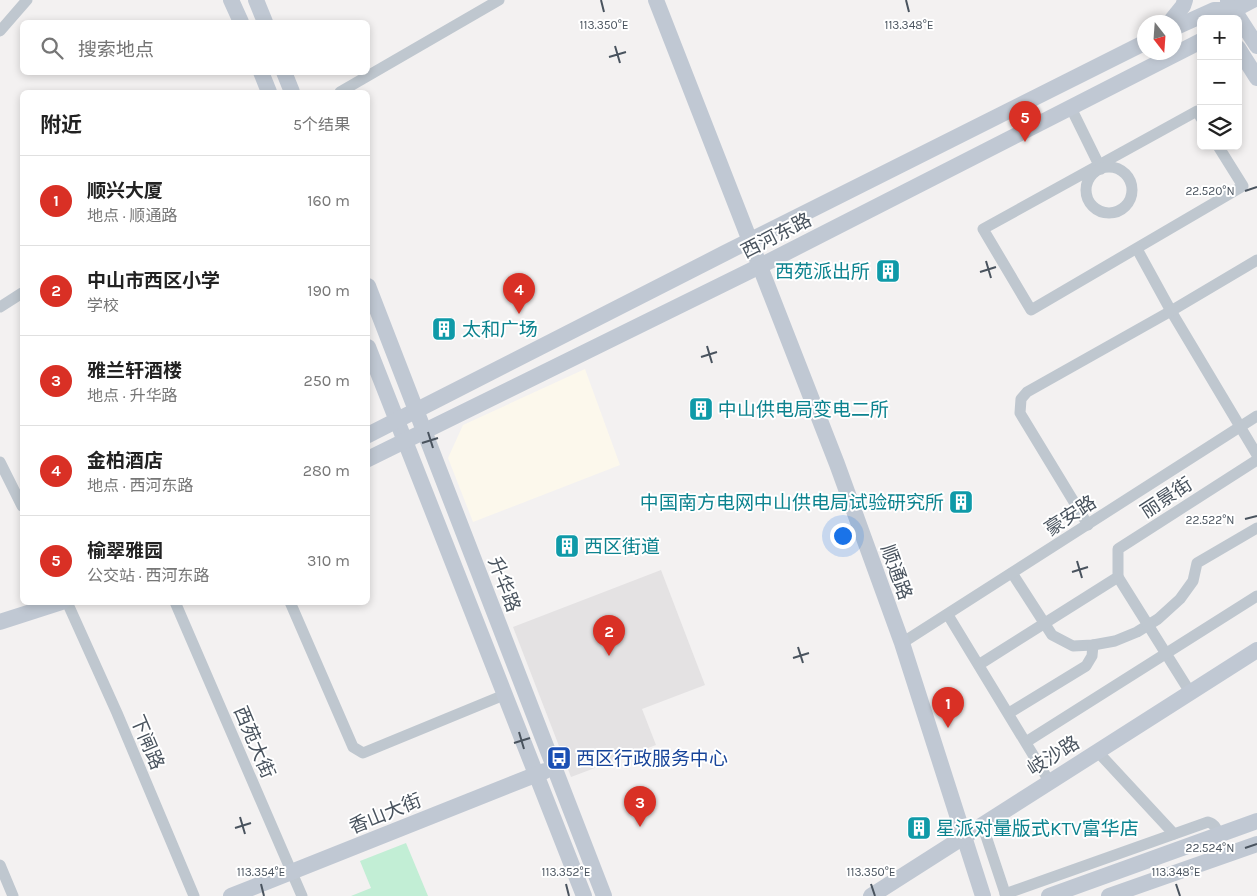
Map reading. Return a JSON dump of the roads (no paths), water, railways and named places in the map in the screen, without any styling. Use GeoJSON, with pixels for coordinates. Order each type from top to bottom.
{"type":"FeatureCollection","features":[{"type":"Feature","properties":{"kind":"street"},"geometry":{"type":"LineString","coordinates":[[0,31],[27,0]]}},
{"type":"Feature","properties":{"kind":"street"},"geometry":{"type":"LineString","coordinates":[[232,0],[240,20]]}},
{"type":"Feature","properties":{"kind":"street"},"geometry":{"type":"LineString","coordinates":[[256,0],[264,20]]}},
{"type":"Feature","properties":{"kind":"street"},"geometry":{"type":"LineString","coordinates":[[370,75],[499,0]]}},
{"type":"Feature","properties":{"kind":"street","name":"顺通路"},"geometry":{"type":"LineString","coordinates":[[656,0],[837,464],[902,643],[983,896]]}},
{"type":"Feature","properties":{"kind":"street"},"geometry":{"type":"LineString","coordinates":[[1176,15],[1185,0]]}},
{"type":"Feature","properties":{"kind":"street"},"geometry":{"type":"LineString","coordinates":[[1182,24],[1214,9],[1230,10],[1253,0]]}},
{"type":"Feature","properties":{"kind":"street"},"geometry":{"type":"LineString","coordinates":[[1230,10],[1257,46]]}},
{"type":"Feature","properties":{"kind":"street","name":"西河东路"},"geometry":{"type":"LineString","coordinates":[[1182,50],[1197,43]]}},
{"type":"Feature","properties":{"kind":"street","name":"西河东路"},"geometry":{"type":"LineString","coordinates":[[370,434],[750,240],[1137,46]]}},
{"type":"Feature","properties":{"kind":"street"},"geometry":{"type":"LineString","coordinates":[[1182,54],[1197,54]]}},
{"type":"Feature","properties":{"kind":"street"},"geometry":{"type":"LineString","coordinates":[[1242,56],[1248,68]]}},
{"type":"Feature","properties":{"kind":"street","name":"西河东路"},"geometry":{"type":"LineString","coordinates":[[370,458],[760,266],[1163,60]]}},
{"type":"Feature","properties":{"kind":"street"},"geometry":{"type":"LineString","coordinates":[[262,75],[268,90]]}},
{"type":"Feature","properties":{"kind":"street"},"geometry":{"type":"LineString","coordinates":[[285,75],[291,90]]}},
{"type":"Feature","properties":{"kind":"street"},"geometry":{"type":"LineString","coordinates":[[343,90],[369,75]]}},
{"type":"Feature","properties":{"kind":"street"},"geometry":{"type":"LineString","coordinates":[[1071,108],[1100,167]]}},
{"type":"Feature","properties":{"kind":"street"},"geometry":{"type":"LineString","coordinates":[[1197,112],[1196,111],[1100,167],[983,229],[1031,310],[1243,186],[1220,150]]}},
{"type":"Feature","properties":{"kind":"street"},"geometry":{"type":"LineString","coordinates":[[1100,167],[1116,169],[1123,172],[1128,178],[1131,185],[1131,193],[1129,200],[1119,211],[1111,213],[1097,210],[1088,199],[1086,192],[1087,184],[1100,167]]}},
{"type":"Feature","properties":{"kind":"street"},"geometry":{"type":"LineString","coordinates":[[1137,249],[1171,311],[1257,455]]}},
{"type":"Feature","properties":{"kind":"street"},"geometry":{"type":"LineString","coordinates":[[1088,525],[1020,413],[1021,399],[1027,392],[1257,260]]}},
{"type":"Feature","properties":{"kind":"street","name":"升华路"},"geometry":{"type":"LineString","coordinates":[[370,291],[604,896]]}},
{"type":"Feature","properties":{"kind":"street"},"geometry":{"type":"LineString","coordinates":[[0,307],[20,294]]}},
{"type":"Feature","properties":{"kind":"street"},"geometry":{"type":"LineString","coordinates":[[370,352],[395,421],[584,896]]}},
{"type":"Feature","properties":{"kind":"street","name":"豪安路"},"geometry":{"type":"LineString","coordinates":[[902,643],[1257,416]]}},
{"type":"Feature","properties":{"kind":"street","name":"丽景街"},"geometry":{"type":"LineString","coordinates":[[1118,577],[1118,548],[1257,460]]}},
{"type":"Feature","properties":{"kind":"street"},"geometry":{"type":"LineString","coordinates":[[0,462],[20,502]]}},
{"type":"Feature","properties":{"kind":"street"},"geometry":{"type":"LineString","coordinates":[[1012,573],[1052,635],[1073,646],[1093,645],[1137,632],[1158,620],[1180,599],[1193,580],[1197,564],[1257,528]]}},
{"type":"Feature","properties":{"kind":"street"},"geometry":{"type":"LineString","coordinates":[[980,664],[1118,577],[1190,692]]}},
{"type":"Feature","properties":{"kind":"street"},"geometry":{"type":"LineString","coordinates":[[1026,742],[1257,596]]}},
{"type":"Feature","properties":{"kind":"street"},"geometry":{"type":"LineString","coordinates":[[0,622],[53,605]]}},
{"type":"Feature","properties":{"kind":"street","name":"下闸路"},"geometry":{"type":"LineString","coordinates":[[68,605],[117,713],[194,896]]}},
{"type":"Feature","properties":{"kind":"street","name":"西苑大街"},"geometry":{"type":"LineString","coordinates":[[176,605],[302,896]]}},
{"type":"Feature","properties":{"kind":"street"},"geometry":{"type":"LineString","coordinates":[[291,605],[353,747],[363,753],[524,687]]}},
{"type":"Feature","properties":{"kind":"street"},"geometry":{"type":"LineString","coordinates":[[948,615],[980,664],[1049,781]]}},
{"type":"Feature","properties":{"kind":"street"},"geometry":{"type":"LineString","coordinates":[[1009,713],[1086,666],[1092,656],[1093,645]]}},
{"type":"Feature","properties":{"kind":"street","name":"岐沙路"},"geometry":{"type":"LineString","coordinates":[[871,896],[1257,650]]}},
{"type":"Feature","properties":{"kind":"street"},"geometry":{"type":"LineString","coordinates":[[1097,751],[1174,834]]}},
{"type":"Feature","properties":{"kind":"street","name":"香山大街"},"geometry":{"type":"LineString","coordinates":[[231,896],[554,766]]}},
{"type":"Feature","properties":{"kind":"street"},"geometry":{"type":"LineString","coordinates":[[1049,896],[1257,821]]}},
{"type":"Feature","properties":{"kind":"street"},"geometry":{"type":"LineString","coordinates":[[982,824],[1006,895],[1208,822],[1216,826],[1219,835]]}},
{"type":"Feature","properties":{"kind":"street"},"geometry":{"type":"LineString","coordinates":[[1109,896],[1257,844]]}},
{"type":"Feature","properties":{"kind":"street"},"geometry":{"type":"LineString","coordinates":[[0,865],[13,896]]}},
{"type":"Feature","properties":{"kind":"place","name":"榆翠雅园"},"geometry":{"type":"Point","coordinates":[1025,142]}},
{"type":"Feature","properties":{"kind":"place","name":"西苑派出所"},"geometry":{"type":"Point","coordinates":[888,271]}},
{"type":"Feature","properties":{"kind":"place","name":"金柏酒店"},"geometry":{"type":"Point","coordinates":[519,314]}},
{"type":"Feature","properties":{"kind":"place","name":"太和广场"},"geometry":{"type":"Point","coordinates":[444,329]}},
{"type":"Feature","properties":{"kind":"place","name":"中山供电局变电二所"},"geometry":{"type":"Point","coordinates":[701,409]}},
{"type":"Feature","properties":{"kind":"place","name":"中国南方电网中山供电局试验研究所"},"geometry":{"type":"Point","coordinates":[961,502]}},
{"type":"Feature","properties":{"kind":"place","name":"西区街道"},"geometry":{"type":"Point","coordinates":[567,546]}},
{"type":"Feature","properties":{"kind":"place","name":"中山市西区小学"},"geometry":{"type":"Point","coordinates":[609,656]}},
{"type":"Feature","properties":{"kind":"place","name":"顺兴大厦"},"geometry":{"type":"Point","coordinates":[948,728]}},
{"type":"Feature","properties":{"kind":"place","name":"西区行政服务中心"},"geometry":{"type":"Point","coordinates":[559,758]}},
{"type":"Feature","properties":{"kind":"place","name":"雅兰轩酒楼"},"geometry":{"type":"Point","coordinates":[640,827]}},
{"type":"Feature","properties":{"kind":"place","name":"星派对量版式KTV富华店"},"geometry":{"type":"Point","coordinates":[919,828]}}]}
